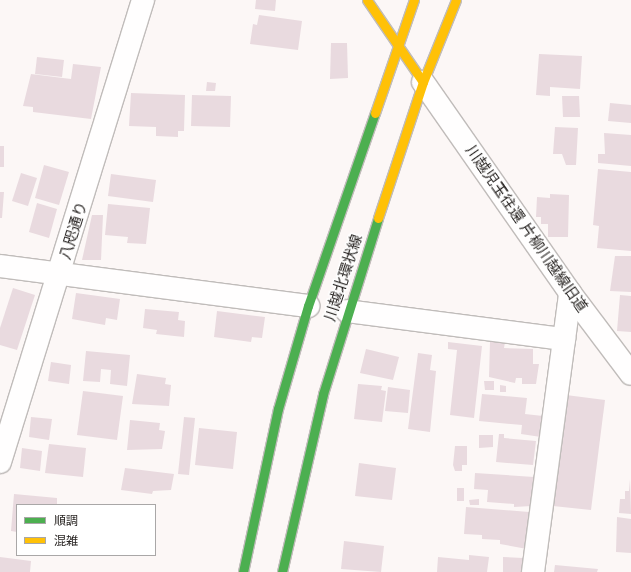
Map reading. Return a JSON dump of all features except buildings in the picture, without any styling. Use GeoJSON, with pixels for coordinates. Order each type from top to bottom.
{"type":"FeatureCollection","features":[{"type":"Feature","properties":{"kind":"main road"},"geometry":{"type":"LineString","coordinates":[[367,0],[423,82]]}},
{"type":"Feature","properties":{"kind":"main road","name":"川越北環状線"},"geometry":{"type":"LineString","coordinates":[[243,572],[278,409],[308,306],[397,44],[414,0]]}},
{"type":"Feature","properties":{"kind":"main road","name":"川越北環状線"},"geometry":{"type":"LineString","coordinates":[[282,572],[323,394],[347,311],[423,82],[456,0]]}},
{"type":"Feature","properties":{"kind":"street","name":"八咫通り"},"geometry":{"type":"LineString","coordinates":[[0,462],[61,274],[143,0]]}},
{"type":"Feature","properties":{"kind":"street","name":"川越児玉往還 片柳川越線旧道"},"geometry":{"type":"LineString","coordinates":[[423,82],[570,293],[607,340],[631,374]]}},
{"type":"Feature","properties":{"kind":"street"},"geometry":{"type":"LineString","coordinates":[[0,266],[308,306]]}},
{"type":"Feature","properties":{"kind":"street"},"geometry":{"type":"LineString","coordinates":[[533,572],[570,293]]}},
{"type":"Feature","properties":{"kind":"street"},"geometry":{"type":"LineString","coordinates":[[347,311],[564,339]]}},
{"type":"Feature","properties":{"kind":"street"},"geometry":{"type":"LineString","coordinates":[[607,340],[631,343]]}},
{"type":"Feature","properties":{"kind":"traffic: fast"},"geometry":{"type":"LineString","coordinates":[[243,572],[278,409],[308,306],[375,113]]}},
{"type":"Feature","properties":{"kind":"traffic: fast"},"geometry":{"type":"LineString","coordinates":[[282,572],[323,394],[378,218]]}},
{"type":"Feature","properties":{"kind":"traffic: slow"},"geometry":{"type":"LineString","coordinates":[[367,0],[423,82]]}},
{"type":"Feature","properties":{"kind":"traffic: slow"},"geometry":{"type":"LineString","coordinates":[[375,113],[414,0]]}},
{"type":"Feature","properties":{"kind":"traffic: slow"},"geometry":{"type":"LineString","coordinates":[[378,218],[423,82],[456,0]]}}]}
